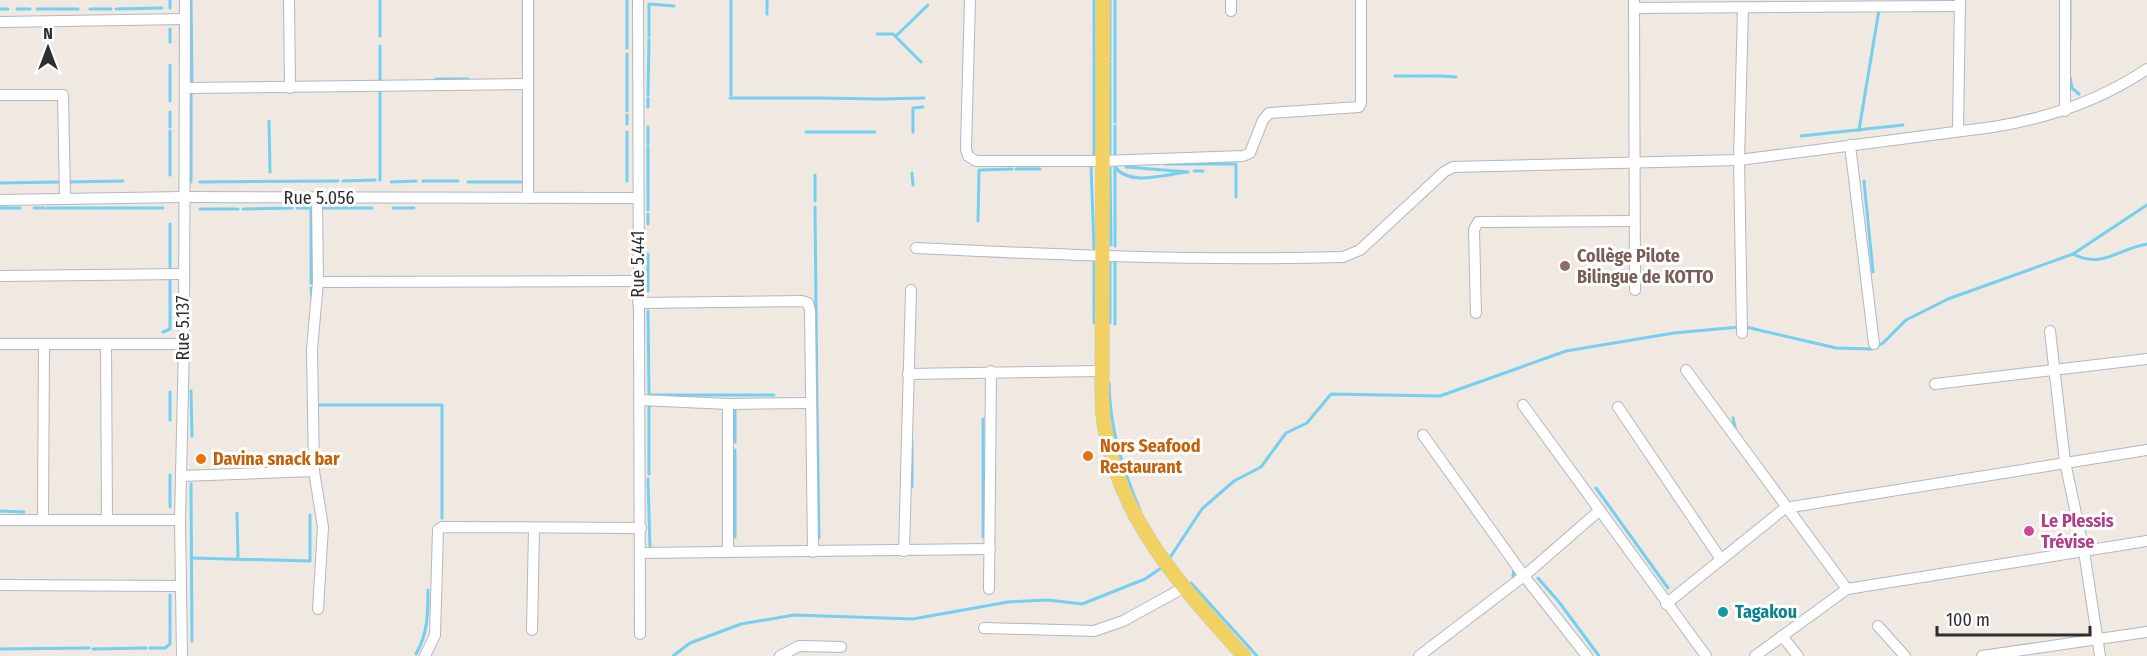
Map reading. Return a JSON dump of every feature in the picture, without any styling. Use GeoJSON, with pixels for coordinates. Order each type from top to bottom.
{"type":"FeatureCollection","features":[{"type":"Feature","properties":{"kind":"main road"},"geometry":{"type":"LineString","coordinates":[[1103,0],[1102,370],[1105,429],[1122,490],[1150,544],[1171,573],[1244,656]]}},
{"type":"Feature","properties":{"kind":"street","name":"Rue 5.137"},"geometry":{"type":"LineString","coordinates":[[182,656],[180,520],[184,344],[185,0]]}},
{"type":"Feature","properties":{"kind":"street"},"geometry":{"type":"LineString","coordinates":[[289,0],[290,88]]}},
{"type":"Feature","properties":{"kind":"street"},"geometry":{"type":"LineString","coordinates":[[528,0],[528,198]]}},
{"type":"Feature","properties":{"kind":"street","name":"Rue 5.441"},"geometry":{"type":"LineString","coordinates":[[638,0],[637,281],[640,400],[640,634]]}},
{"type":"Feature","properties":{"kind":"street"},"geometry":{"type":"LineString","coordinates":[[970,0],[966,149],[968,156],[976,161],[1102,162],[1243,156],[1250,153],[1263,120],[1269,114],[1359,107],[1361,103],[1360,0]]}},
{"type":"Feature","properties":{"kind":"street"},"geometry":{"type":"LineString","coordinates":[[2065,0],[2065,111]]}},
{"type":"Feature","properties":{"kind":"street"},"geometry":{"type":"LineString","coordinates":[[1635,290],[1634,4],[1743,8],[1960,3],[1958,131]]}},
{"type":"Feature","properties":{"kind":"street"},"geometry":{"type":"LineString","coordinates":[[1742,333],[1739,160],[1743,8]]}},
{"type":"Feature","properties":{"kind":"street"},"geometry":{"type":"LineString","coordinates":[[0,22],[185,20]]}},
{"type":"Feature","properties":{"kind":"street"},"geometry":{"type":"LineString","coordinates":[[916,248],[1102,258],[1220,260],[1343,257],[1360,250],[1444,172],[1453,167],[1739,160],[2029,121],[2091,101],[2147,69]]}},
{"type":"Feature","properties":{"kind":"street"},"geometry":{"type":"LineString","coordinates":[[185,88],[528,84]]}},
{"type":"Feature","properties":{"kind":"street"},"geometry":{"type":"LineString","coordinates":[[0,95],[63,95],[65,199]]}},
{"type":"Feature","properties":{"kind":"street"},"geometry":{"type":"LineString","coordinates":[[1850,145],[1874,344]]}},
{"type":"Feature","properties":{"kind":"street","name":"Rue 5.056"},"geometry":{"type":"LineString","coordinates":[[0,200],[183,197],[638,198]]}},
{"type":"Feature","properties":{"kind":"street"},"geometry":{"type":"LineString","coordinates":[[317,198],[318,282],[312,350],[314,471],[323,527],[318,609]]}},
{"type":"Feature","properties":{"kind":"street"},"geometry":{"type":"LineString","coordinates":[[1476,313],[1474,230],[1478,222],[1634,221]]}},
{"type":"Feature","properties":{"kind":"street"},"geometry":{"type":"LineString","coordinates":[[0,276],[183,274]]}},
{"type":"Feature","properties":{"kind":"street"},"geometry":{"type":"LineString","coordinates":[[318,282],[637,281]]}},
{"type":"Feature","properties":{"kind":"street"},"geometry":{"type":"LineString","coordinates":[[904,551],[911,290]]}},
{"type":"Feature","properties":{"kind":"street"},"geometry":{"type":"LineString","coordinates":[[638,303],[802,301],[808,303],[810,310],[813,552]]}},
{"type":"Feature","properties":{"kind":"street"},"geometry":{"type":"LineString","coordinates":[[2050,331],[2065,462],[2084,551],[2100,656]]}},
{"type":"Feature","properties":{"kind":"street"},"geometry":{"type":"LineString","coordinates":[[0,344],[184,344]]}},
{"type":"Feature","properties":{"kind":"street"},"geometry":{"type":"LineString","coordinates":[[43,520],[44,344]]}},
{"type":"Feature","properties":{"kind":"street"},"geometry":{"type":"LineString","coordinates":[[106,344],[107,520]]}},
{"type":"Feature","properties":{"kind":"street"},"geometry":{"type":"LineString","coordinates":[[1935,384],[2147,359]]}},
{"type":"Feature","properties":{"kind":"street"},"geometry":{"type":"LineString","coordinates":[[908,374],[1102,370]]}},
{"type":"Feature","properties":{"kind":"street"},"geometry":{"type":"LineString","coordinates":[[1686,370],[1846,589]]}},
{"type":"Feature","properties":{"kind":"street"},"geometry":{"type":"LineString","coordinates":[[989,589],[991,371]]}},
{"type":"Feature","properties":{"kind":"street"},"geometry":{"type":"LineString","coordinates":[[640,400],[728,404],[810,403]]}},
{"type":"Feature","properties":{"kind":"street"},"geometry":{"type":"LineString","coordinates":[[728,404],[728,551]]}},
{"type":"Feature","properties":{"kind":"street"},"geometry":{"type":"LineString","coordinates":[[1523,405],[1706,656]]}},
{"type":"Feature","properties":{"kind":"street"},"geometry":{"type":"LineString","coordinates":[[1618,407],[1720,558]]}},
{"type":"Feature","properties":{"kind":"street"},"geometry":{"type":"LineString","coordinates":[[1424,435],[1524,576],[1587,656]]}},
{"type":"Feature","properties":{"kind":"street"},"geometry":{"type":"LineString","coordinates":[[1666,604],[1720,558],[1785,508],[2147,450]]}},
{"type":"Feature","properties":{"kind":"street"},"geometry":{"type":"LineString","coordinates":[[182,476],[314,471]]}},
{"type":"Feature","properties":{"kind":"street"},"geometry":{"type":"LineString","coordinates":[[1419,656],[1524,576],[1600,510]]}},
{"type":"Feature","properties":{"kind":"street"},"geometry":{"type":"LineString","coordinates":[[0,520],[180,520]]}},
{"type":"Feature","properties":{"kind":"street"},"geometry":{"type":"LineString","coordinates":[[425,656],[435,635],[438,530],[442,527],[641,528]]}},
{"type":"Feature","properties":{"kind":"street"},"geometry":{"type":"LineString","coordinates":[[532,630],[534,528]]}},
{"type":"Feature","properties":{"kind":"street"},"geometry":{"type":"LineString","coordinates":[[1755,656],[1846,589],[2147,541]]}},
{"type":"Feature","properties":{"kind":"street"},"geometry":{"type":"LineString","coordinates":[[641,553],[990,549]]}},
{"type":"Feature","properties":{"kind":"street"},"geometry":{"type":"LineString","coordinates":[[0,585],[180,586]]}},
{"type":"Feature","properties":{"kind":"street"},"geometry":{"type":"LineString","coordinates":[[984,628],[1094,631],[1123,621],[1185,587]]}},
{"type":"Feature","properties":{"kind":"street"},"geometry":{"type":"LineString","coordinates":[[1878,626],[1905,656]]}},
{"type":"Feature","properties":{"kind":"street"},"geometry":{"type":"LineString","coordinates":[[1982,656],[2098,641],[2147,632]]}},
{"type":"Feature","properties":{"kind":"street"},"geometry":{"type":"LineString","coordinates":[[1782,636],[1798,656]]}},
{"type":"Feature","properties":{"kind":"street"},"geometry":{"type":"LineString","coordinates":[[780,656],[799,646],[841,647]]}},
{"type":"Feature","properties":{"kind":"waterway"},"geometry":{"type":"LineString","coordinates":[[170,0],[170,8]]}},
{"type":"Feature","properties":{"kind":"waterway"},"geometry":{"type":"LineString","coordinates":[[191,0],[192,81]]}},
{"type":"Feature","properties":{"kind":"waterway"},"geometry":{"type":"LineString","coordinates":[[380,0],[380,36]]}},
{"type":"Feature","properties":{"kind":"waterway"},"geometry":{"type":"LineString","coordinates":[[627,0],[627,48]]}},
{"type":"Feature","properties":{"kind":"waterway"},"geometry":{"type":"LineString","coordinates":[[731,0],[731,95]]}},
{"type":"Feature","properties":{"kind":"waterway"},"geometry":{"type":"LineString","coordinates":[[767,0],[767,14]]}},
{"type":"Feature","properties":{"kind":"waterway"},"geometry":{"type":"LineString","coordinates":[[1094,0],[1094,60]]}},
{"type":"Feature","properties":{"kind":"waterway"},"geometry":{"type":"LineString","coordinates":[[1115,0],[1115,95]]}},
{"type":"Feature","properties":{"kind":"waterway"},"geometry":{"type":"LineString","coordinates":[[2070,0],[2070,40]]}},
{"type":"Feature","properties":{"kind":"waterway"},"geometry":{"type":"LineString","coordinates":[[1110,1],[1110,60]]}},
{"type":"Feature","properties":{"kind":"waterway"},"geometry":{"type":"LineString","coordinates":[[649,36],[649,4],[674,6]]}},
{"type":"Feature","properties":{"kind":"waterway"},"geometry":{"type":"LineString","coordinates":[[897,35],[928,5]]}},
{"type":"Feature","properties":{"kind":"waterway"},"geometry":{"type":"LineString","coordinates":[[116,9],[162,8]]}},
{"type":"Feature","properties":{"kind":"waterway"},"geometry":{"type":"LineString","coordinates":[[0,9],[8,9]]}},
{"type":"Feature","properties":{"kind":"waterway"},"geometry":{"type":"LineString","coordinates":[[17,9],[30,9]]}},
{"type":"Feature","properties":{"kind":"waterway"},"geometry":{"type":"LineString","coordinates":[[37,9],[78,9]]}},
{"type":"Feature","properties":{"kind":"waterway"},"geometry":{"type":"LineString","coordinates":[[90,9],[111,9]]}},
{"type":"Feature","properties":{"kind":"waterway"},"geometry":{"type":"LineString","coordinates":[[1859,130],[1879,10]]}},
{"type":"Feature","properties":{"kind":"waterway"},"geometry":{"type":"LineString","coordinates":[[170,29],[170,42]]}},
{"type":"Feature","properties":{"kind":"waterway"},"geometry":{"type":"LineString","coordinates":[[877,34],[893,34],[921,62]]}},
{"type":"Feature","properties":{"kind":"waterway"},"geometry":{"type":"LineString","coordinates":[[648,95],[649,39]]}},
{"type":"Feature","properties":{"kind":"waterway"},"geometry":{"type":"LineString","coordinates":[[380,46],[380,80]]}},
{"type":"Feature","properties":{"kind":"waterway"},"geometry":{"type":"LineString","coordinates":[[627,54],[627,111]]}},
{"type":"Feature","properties":{"kind":"waterway"},"geometry":{"type":"LineString","coordinates":[[1094,62],[1094,123]]}},
{"type":"Feature","properties":{"kind":"waterway"},"geometry":{"type":"LineString","coordinates":[[1110,63],[1110,122]]}},
{"type":"Feature","properties":{"kind":"waterway"},"geometry":{"type":"LineString","coordinates":[[170,65],[170,101]]}},
{"type":"Feature","properties":{"kind":"waterway"},"geometry":{"type":"LineString","coordinates":[[1395,76],[1411,76]]}},
{"type":"Feature","properties":{"kind":"waterway"},"geometry":{"type":"LineString","coordinates":[[1413,76],[1428,76]]}},
{"type":"Feature","properties":{"kind":"waterway"},"geometry":{"type":"LineString","coordinates":[[1430,76],[1440,76]]}},
{"type":"Feature","properties":{"kind":"waterway"},"geometry":{"type":"LineString","coordinates":[[1442,76],[1456,77]]}},
{"type":"Feature","properties":{"kind":"waterway"},"geometry":{"type":"LineString","coordinates":[[2070,77],[2072,88],[2079,94]]}},
{"type":"Feature","properties":{"kind":"waterway"},"geometry":{"type":"LineString","coordinates":[[436,79],[468,79]]}},
{"type":"Feature","properties":{"kind":"waterway"},"geometry":{"type":"LineString","coordinates":[[380,87],[380,180]]}},
{"type":"Feature","properties":{"kind":"waterway"},"geometry":{"type":"LineString","coordinates":[[191,90],[191,182]]}},
{"type":"Feature","properties":{"kind":"waterway"},"geometry":{"type":"LineString","coordinates":[[1115,96],[1115,122]]}},
{"type":"Feature","properties":{"kind":"waterway"},"geometry":{"type":"LineString","coordinates":[[648,98],[648,107]]}},
{"type":"Feature","properties":{"kind":"waterway"},"geometry":{"type":"LineString","coordinates":[[730,98],[816,98]]}},
{"type":"Feature","properties":{"kind":"waterway"},"geometry":{"type":"LineString","coordinates":[[818,98],[879,99]]}},
{"type":"Feature","properties":{"kind":"waterway"},"geometry":{"type":"LineString","coordinates":[[881,99],[924,98]]}},
{"type":"Feature","properties":{"kind":"waterway"},"geometry":{"type":"LineString","coordinates":[[913,132],[913,108],[923,107]]}},
{"type":"Feature","properties":{"kind":"waterway"},"geometry":{"type":"LineString","coordinates":[[170,112],[170,127]]}},
{"type":"Feature","properties":{"kind":"waterway"},"geometry":{"type":"LineString","coordinates":[[627,115],[627,124]]}},
{"type":"Feature","properties":{"kind":"waterway"},"geometry":{"type":"LineString","coordinates":[[269,121],[270,172]]}},
{"type":"Feature","properties":{"kind":"waterway"},"geometry":{"type":"LineString","coordinates":[[1094,124],[1094,154]]}},
{"type":"Feature","properties":{"kind":"waterway"},"geometry":{"type":"LineString","coordinates":[[1110,124],[1110,155]]}},
{"type":"Feature","properties":{"kind":"waterway"},"geometry":{"type":"LineString","coordinates":[[1801,136],[1903,125]]}},
{"type":"Feature","properties":{"kind":"waterway"},"geometry":{"type":"LineString","coordinates":[[1115,126],[1115,155]]}},
{"type":"Feature","properties":{"kind":"waterway"},"geometry":{"type":"LineString","coordinates":[[648,127],[648,144]]}},
{"type":"Feature","properties":{"kind":"waterway"},"geometry":{"type":"LineString","coordinates":[[170,131],[170,175]]}},
{"type":"Feature","properties":{"kind":"waterway"},"geometry":{"type":"LineString","coordinates":[[627,132],[627,181]]}},
{"type":"Feature","properties":{"kind":"waterway"},"geometry":{"type":"LineString","coordinates":[[806,132],[875,132]]}},
{"type":"Feature","properties":{"kind":"waterway"},"geometry":{"type":"LineString","coordinates":[[648,147],[648,210]]}},
{"type":"Feature","properties":{"kind":"waterway"},"geometry":{"type":"LineString","coordinates":[[1165,164],[1236,164],[1236,197]]}},
{"type":"Feature","properties":{"kind":"waterway"},"geometry":{"type":"LineString","coordinates":[[1091,165],[1094,249]]}},
{"type":"Feature","properties":{"kind":"waterway"},"geometry":{"type":"LineString","coordinates":[[1110,167],[1111,245]]}},
{"type":"Feature","properties":{"kind":"waterway"},"geometry":{"type":"LineString","coordinates":[[1115,167],[1122,173],[1139,178],[1188,172],[1126,167]]}},
{"type":"Feature","properties":{"kind":"waterway"},"geometry":{"type":"LineString","coordinates":[[978,221],[979,170],[1012,169]]}},
{"type":"Feature","properties":{"kind":"waterway"},"geometry":{"type":"LineString","coordinates":[[1016,169],[1040,169]]}},
{"type":"Feature","properties":{"kind":"waterway"},"geometry":{"type":"LineString","coordinates":[[1115,169],[1115,246]]}},
{"type":"Feature","properties":{"kind":"waterway"},"geometry":{"type":"LineString","coordinates":[[1194,171],[1203,171]]}},
{"type":"Feature","properties":{"kind":"waterway"},"geometry":{"type":"LineString","coordinates":[[912,173],[913,185]]}},
{"type":"Feature","properties":{"kind":"waterway"},"geometry":{"type":"LineString","coordinates":[[815,175],[815,201]]}},
{"type":"Feature","properties":{"kind":"waterway"},"geometry":{"type":"LineString","coordinates":[[343,181],[375,180]]}},
{"type":"Feature","properties":{"kind":"waterway"},"geometry":{"type":"LineString","coordinates":[[67,182],[123,181]]}},
{"type":"Feature","properties":{"kind":"waterway"},"geometry":{"type":"LineString","coordinates":[[200,182],[338,181]]}},
{"type":"Feature","properties":{"kind":"waterway"},"geometry":{"type":"LineString","coordinates":[[391,182],[416,181]]}},
{"type":"Feature","properties":{"kind":"waterway"},"geometry":{"type":"LineString","coordinates":[[423,181],[458,181]]}},
{"type":"Feature","properties":{"kind":"waterway"},"geometry":{"type":"LineString","coordinates":[[1864,181],[1873,272]]}},
{"type":"Feature","properties":{"kind":"waterway"},"geometry":{"type":"LineString","coordinates":[[0,183],[61,182]]}},
{"type":"Feature","properties":{"kind":"waterway"},"geometry":{"type":"LineString","coordinates":[[468,182],[521,182]]}},
{"type":"Feature","properties":{"kind":"waterway"},"geometry":{"type":"LineString","coordinates":[[1746,327],[1836,348],[1872,349],[1883,343],[1906,320],[1948,299],[2073,254],[2147,205]]}},
{"type":"Feature","properties":{"kind":"waterway"},"geometry":{"type":"LineString","coordinates":[[815,207],[817,403]]}},
{"type":"Feature","properties":{"kind":"waterway"},"geometry":{"type":"LineString","coordinates":[[0,208],[20,208]]}},
{"type":"Feature","properties":{"kind":"waterway"},"geometry":{"type":"LineString","coordinates":[[34,208],[44,208]]}},
{"type":"Feature","properties":{"kind":"waterway"},"geometry":{"type":"LineString","coordinates":[[47,208],[163,208]]}},
{"type":"Feature","properties":{"kind":"waterway"},"geometry":{"type":"LineString","coordinates":[[243,209],[292,208]]}},
{"type":"Feature","properties":{"kind":"waterway"},"geometry":{"type":"LineString","coordinates":[[297,208],[313,208]]}},
{"type":"Feature","properties":{"kind":"waterway"},"geometry":{"type":"LineString","coordinates":[[320,208],[372,208]]}},
{"type":"Feature","properties":{"kind":"waterway"},"geometry":{"type":"LineString","coordinates":[[393,208],[414,208]]}},
{"type":"Feature","properties":{"kind":"waterway"},"geometry":{"type":"LineString","coordinates":[[200,209],[238,209]]}},
{"type":"Feature","properties":{"kind":"waterway"},"geometry":{"type":"LineString","coordinates":[[311,210],[311,283]]}},
{"type":"Feature","properties":{"kind":"waterway"},"geometry":{"type":"LineString","coordinates":[[648,214],[648,224]]}},
{"type":"Feature","properties":{"kind":"waterway"},"geometry":{"type":"LineString","coordinates":[[170,224],[170,272]]}},
{"type":"Feature","properties":{"kind":"waterway"},"geometry":{"type":"LineString","coordinates":[[2073,254],[2083,258],[2102,259],[2147,244]]}},
{"type":"Feature","properties":{"kind":"waterway"},"geometry":{"type":"LineString","coordinates":[[648,254],[648,291]]}},
{"type":"Feature","properties":{"kind":"waterway"},"geometry":{"type":"LineString","coordinates":[[1094,260],[1094,323]]}},
{"type":"Feature","properties":{"kind":"waterway"},"geometry":{"type":"LineString","coordinates":[[1115,261],[1115,324]]}},
{"type":"Feature","properties":{"kind":"waterway"},"geometry":{"type":"LineString","coordinates":[[1110,263],[1110,323]]}},
{"type":"Feature","properties":{"kind":"waterway"},"geometry":{"type":"LineString","coordinates":[[163,332],[170,329],[170,277]]}},
{"type":"Feature","properties":{"kind":"waterway"},"geometry":{"type":"LineString","coordinates":[[311,288],[312,298]]}},
{"type":"Feature","properties":{"kind":"waterway"},"geometry":{"type":"LineString","coordinates":[[648,311],[649,395],[774,395]]}},
{"type":"Feature","properties":{"kind":"waterway"},"geometry":{"type":"LineString","coordinates":[[1169,559],[1202,509],[1234,481],[1261,467],[1286,433],[1307,423],[1331,394],[1440,396],[1566,351],[1674,333],[1739,327]]}},
{"type":"Feature","properties":{"kind":"waterway"},"geometry":{"type":"LineString","coordinates":[[1109,383],[1118,448],[1140,510]]}},
{"type":"Feature","properties":{"kind":"waterway"},"geometry":{"type":"LineString","coordinates":[[191,391],[192,436]]}},
{"type":"Feature","properties":{"kind":"waterway"},"geometry":{"type":"LineString","coordinates":[[170,392],[170,420]]}},
{"type":"Feature","properties":{"kind":"waterway"},"geometry":{"type":"LineString","coordinates":[[649,404],[649,474]]}},
{"type":"Feature","properties":{"kind":"waterway"},"geometry":{"type":"LineString","coordinates":[[817,404],[819,538]]}},
{"type":"Feature","properties":{"kind":"waterway"},"geometry":{"type":"LineString","coordinates":[[316,405],[442,405],[442,518]]}},
{"type":"Feature","properties":{"kind":"waterway"},"geometry":{"type":"LineString","coordinates":[[735,410],[735,442]]}},
{"type":"Feature","properties":{"kind":"waterway"},"geometry":{"type":"LineString","coordinates":[[1733,418],[1736,432]]}},
{"type":"Feature","properties":{"kind":"waterway"},"geometry":{"type":"LineString","coordinates":[[983,419],[983,537]]}},
{"type":"Feature","properties":{"kind":"waterway"},"geometry":{"type":"LineString","coordinates":[[912,442],[912,487]]}},
{"type":"Feature","properties":{"kind":"waterway"},"geometry":{"type":"LineString","coordinates":[[735,450],[735,537]]}},
{"type":"Feature","properties":{"kind":"waterway"},"geometry":{"type":"LineString","coordinates":[[170,475],[170,507]]}},
{"type":"Feature","properties":{"kind":"waterway"},"geometry":{"type":"LineString","coordinates":[[648,479],[650,549]]}},
{"type":"Feature","properties":{"kind":"waterway"},"geometry":{"type":"LineString","coordinates":[[191,484],[192,641]]}},
{"type":"Feature","properties":{"kind":"waterway"},"geometry":{"type":"LineString","coordinates":[[1596,488],[1668,588]]}},
{"type":"Feature","properties":{"kind":"waterway"},"geometry":{"type":"LineString","coordinates":[[0,511],[24,512]]}},
{"type":"Feature","properties":{"kind":"waterway"},"geometry":{"type":"LineString","coordinates":[[237,513],[238,558]]}},
{"type":"Feature","properties":{"kind":"waterway"},"geometry":{"type":"LineString","coordinates":[[191,558],[310,561],[310,515]]}},
{"type":"Feature","properties":{"kind":"waterway"},"geometry":{"type":"LineString","coordinates":[[673,656],[690,643],[741,624],[794,615],[913,619],[1008,602],[1048,600],[1082,604],[1145,579],[1164,566]]}},
{"type":"Feature","properties":{"kind":"waterway"},"geometry":{"type":"LineString","coordinates":[[1513,580],[1514,566]]}},
{"type":"Feature","properties":{"kind":"waterway"},"geometry":{"type":"LineString","coordinates":[[1538,578],[1599,656]]}},
{"type":"Feature","properties":{"kind":"waterway"},"geometry":{"type":"LineString","coordinates":[[1191,583],[1257,656]]}},
{"type":"Feature","properties":{"kind":"waterway"},"geometry":{"type":"LineString","coordinates":[[416,654],[425,631],[428,590]]}},
{"type":"Feature","properties":{"kind":"waterway"},"geometry":{"type":"LineString","coordinates":[[150,648],[165,648],[170,644],[170,595]]}},
{"type":"Feature","properties":{"kind":"waterway"},"geometry":{"type":"LineString","coordinates":[[0,649],[89,648]]}},
{"type":"Feature","properties":{"kind":"waterway"},"geometry":{"type":"LineString","coordinates":[[93,649],[146,648]]}},
{"type":"Feature","properties":{"kind":"place","name":"Collège Pilote Bilingue de KOTTO"},"geometry":{"type":"Point","coordinates":[1565,266]}},
{"type":"Feature","properties":{"kind":"place","name":"Nors Seafood Restaurant"},"geometry":{"type":"Point","coordinates":[1088,456]}},
{"type":"Feature","properties":{"kind":"place","name":"Davina snack bar"},"geometry":{"type":"Point","coordinates":[201,459]}},
{"type":"Feature","properties":{"kind":"place","name":"Le Plessis Trévise"},"geometry":{"type":"Point","coordinates":[2029,531]}},
{"type":"Feature","properties":{"kind":"place","name":"Tagakou"},"geometry":{"type":"Point","coordinates":[1723,612]}}]}
